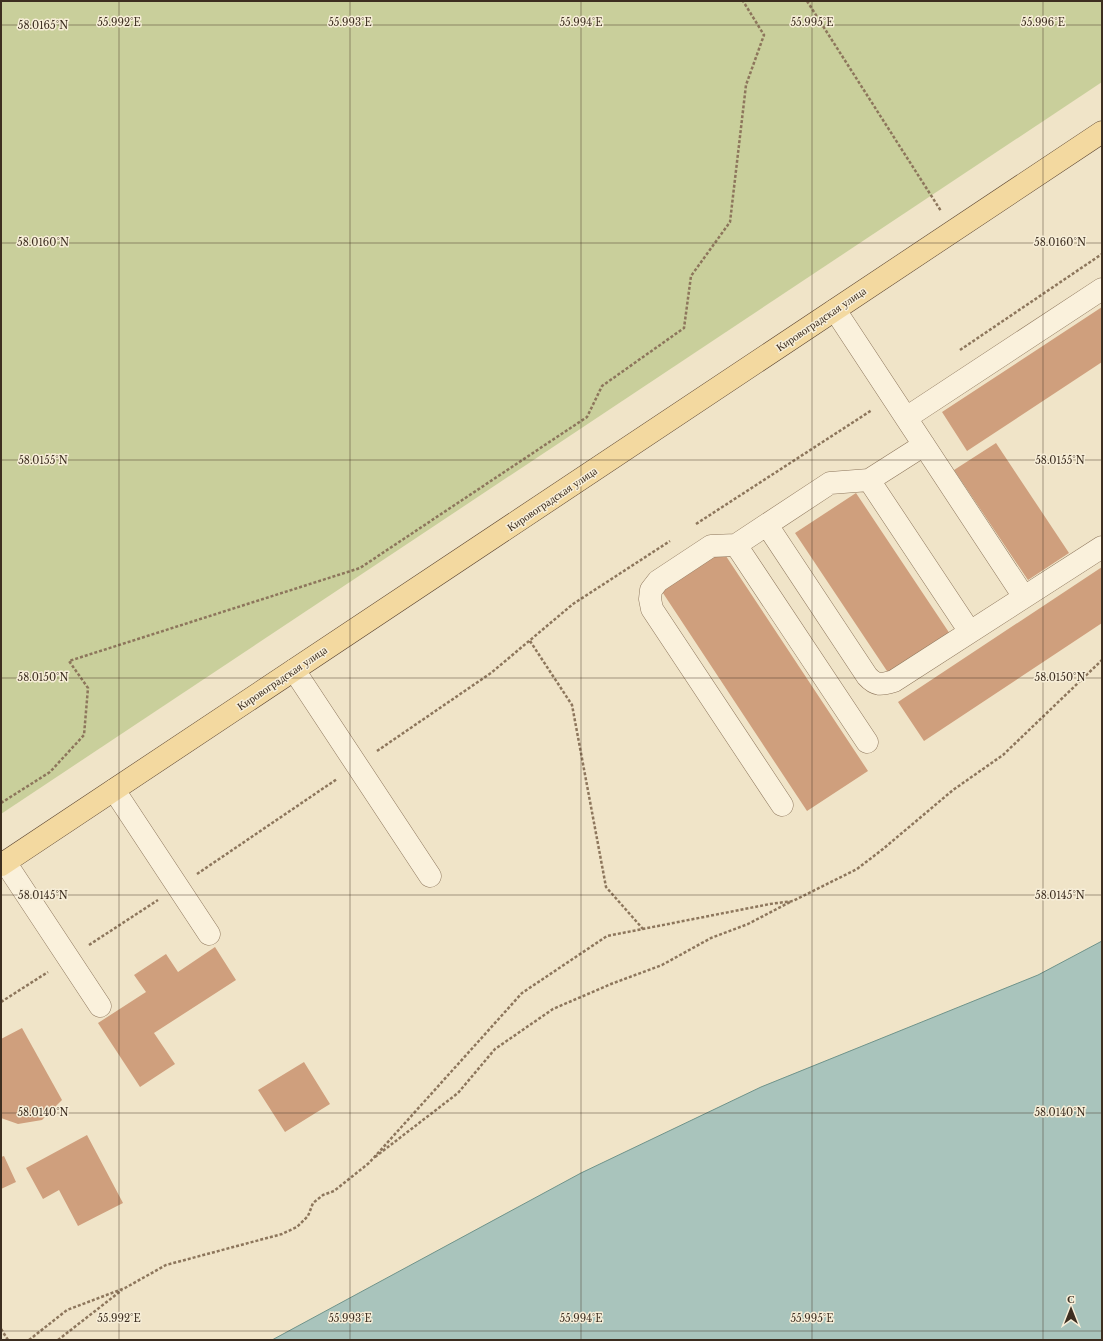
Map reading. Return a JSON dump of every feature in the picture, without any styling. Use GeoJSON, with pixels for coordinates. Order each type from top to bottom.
{"type":"FeatureCollection","features":[{"type":"Feature","properties":{"kind":"main road","name":"Кировоградская улица"},"geometry":{"type":"LineString","coordinates":[[3,864],[1102,132]]}},
{"type":"Feature","properties":{"kind":"lane"},"geometry":{"type":"LineString","coordinates":[[906,418],[1102,289]]}},
{"type":"Feature","properties":{"kind":"lane"},"geometry":{"type":"LineString","coordinates":[[835,310],[1024,597]]}},
{"type":"Feature","properties":{"kind":"lane"},"geometry":{"type":"LineString","coordinates":[[782,805],[652,609],[650,599],[651,590],[658,581],[711,546],[736,545],[830,483],[869,480],[924,445]]}},
{"type":"Feature","properties":{"kind":"lane"},"geometry":{"type":"LineString","coordinates":[[869,480],[970,632]]}},
{"type":"Feature","properties":{"kind":"lane"},"geometry":{"type":"LineString","coordinates":[[767,525],[867,676],[873,683],[883,685],[894,681],[1102,546]]}},
{"type":"Feature","properties":{"kind":"lane"},"geometry":{"type":"LineString","coordinates":[[736,545],[867,742]]}},
{"type":"Feature","properties":{"kind":"lane"},"geometry":{"type":"LineString","coordinates":[[294,670],[430,876]]}},
{"type":"Feature","properties":{"kind":"lane"},"geometry":{"type":"LineString","coordinates":[[114,790],[209,934]]}},
{"type":"Feature","properties":{"kind":"lane"},"geometry":{"type":"LineString","coordinates":[[3,864],[100,1006]]}},
{"type":"Feature","properties":{"kind":"path"},"geometry":{"type":"LineString","coordinates":[[1,803],[50,772],[84,735],[88,688],[69,660],[360,568],[587,417],[602,386],[684,328],[691,276],[730,222],[746,85],[764,35],[743,1]]}},
{"type":"Feature","properties":{"kind":"path"},"geometry":{"type":"LineString","coordinates":[[807,1],[954,231]]}},
{"type":"Feature","properties":{"kind":"path"},"geometry":{"type":"LineString","coordinates":[[958,352],[1102,254]]}},
{"type":"Feature","properties":{"kind":"path"},"geometry":{"type":"LineString","coordinates":[[692,527],[892,397]]}},
{"type":"Feature","properties":{"kind":"path"},"geometry":{"type":"LineString","coordinates":[[1,1002],[178,887],[491,673],[573,604],[672,540]]}},
{"type":"Feature","properties":{"kind":"path"},"geometry":{"type":"LineString","coordinates":[[530,640],[572,705],[606,887],[644,929]]}},
{"type":"Feature","properties":{"kind":"path"},"geometry":{"type":"LineString","coordinates":[[29,1340],[68,1310],[125,1288],[166,1265],[282,1234],[297,1226],[308,1216],[313,1203],[323,1195],[334,1191],[458,1092],[495,1049],[553,1010],[611,984],[662,965],[711,938],[748,924],[857,869],[953,790],[1003,754],[1102,660]]}},
{"type":"Feature","properties":{"kind":"path"},"geometry":{"type":"LineString","coordinates":[[368,1163],[522,993],[607,936],[770,904],[793,901]]}},
{"type":"Feature","properties":{"kind":"path"},"geometry":{"type":"LineString","coordinates":[[58,1340],[125,1288]]}},
{"type":"Feature","properties":{"kind":"path"},"geometry":{"type":"LineString","coordinates":[[1,1329],[8,1340]]}},
{"type":"Feature","properties":{"kind":"green space"},"geometry":{"type":"Polygon","coordinates":[[[1,1],[1102,1],[1102,82],[1,814],[1,1]]]}},
{"type":"Feature","properties":{"kind":"water"},"geometry":{"type":"Polygon","coordinates":[[[1102,941],[1102,1340],[272,1340],[581,1173],[761,1087],[1038,975],[1102,941]]]}},
{"type":"Feature","properties":{"kind":"building"},"geometry":{"type":"Polygon","coordinates":[[[1102,307],[1102,362],[967,451],[942,412],[1102,307]]]}},
{"type":"Feature","properties":{"kind":"building"},"geometry":{"type":"Polygon","coordinates":[[[996,443],[1069,553],[1028,580],[954,470],[996,443]]]}},
{"type":"Feature","properties":{"kind":"building"},"geometry":{"type":"Polygon","coordinates":[[[856,493],[950,634],[889,674],[795,533],[856,493]]]}},
{"type":"Feature","properties":{"kind":"building"},"geometry":{"type":"Polygon","coordinates":[[[720,547],[868,771],[807,811],[659,587],[720,547]]]}},
{"type":"Feature","properties":{"kind":"building"},"geometry":{"type":"Polygon","coordinates":[[[1102,567],[1102,623],[924,741],[898,702],[1102,567]]]}},
{"type":"Feature","properties":{"kind":"building"},"geometry":{"type":"Polygon","coordinates":[[[215,947],[236,980],[154,1033],[175,1064],[140,1087],[98,1023],[146,992],[134,975],[166,954],[178,972],[215,947]]]}},
{"type":"Feature","properties":{"kind":"building"},"geometry":{"type":"Polygon","coordinates":[[[22,1028],[62,1100],[42,1120],[18,1124],[1,1118],[1,1039],[22,1028]]]}},
{"type":"Feature","properties":{"kind":"building"},"geometry":{"type":"Polygon","coordinates":[[[304,1062],[330,1104],[285,1132],[258,1090],[304,1062]]]}},
{"type":"Feature","properties":{"kind":"building"},"geometry":{"type":"Polygon","coordinates":[[[87,1135],[123,1203],[78,1226],[59,1190],[43,1199],[26,1168],[87,1135]]]}},
{"type":"Feature","properties":{"kind":"building"},"geometry":{"type":"Polygon","coordinates":[[[4,1156],[16,1182],[1,1189],[1,1157],[4,1156]]]}}]}
